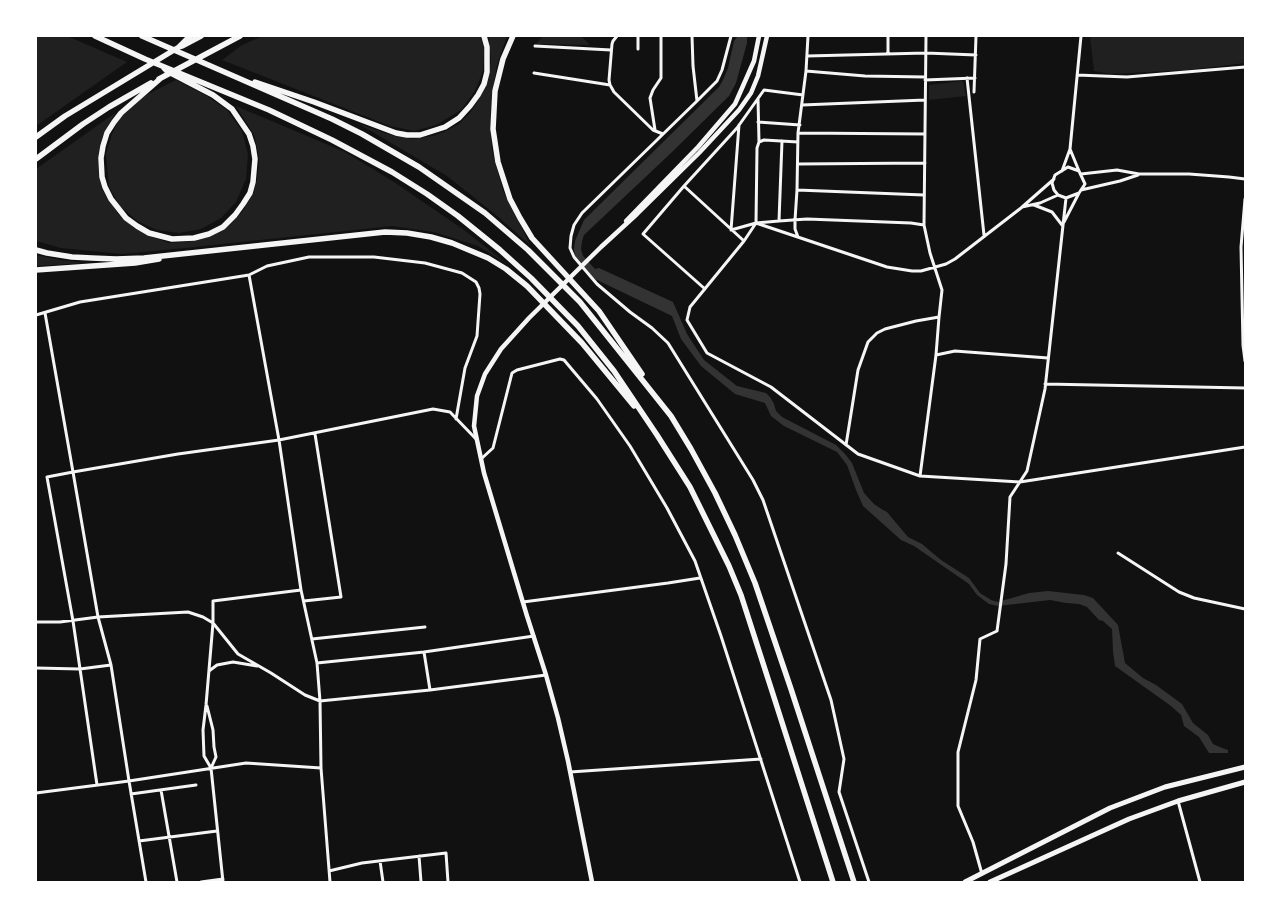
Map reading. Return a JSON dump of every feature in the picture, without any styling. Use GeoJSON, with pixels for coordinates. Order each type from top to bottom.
{"type":"FeatureCollection","features":[{"type":"Feature","properties":{"kind":"highway"},"geometry":{"type":"LineString","coordinates":[[95,36],[145,59],[262,107],[332,140],[392,172],[428,194],[500,250],[531,278],[578,326],[614,371],[657,435],[690,487],[719,545],[740,595],[833,882]]}},
{"type":"Feature","properties":{"kind":"highway"},"geometry":{"type":"LineString","coordinates":[[142,36],[332,119],[362,134],[419,167],[485,213],[528,250],[580,302],[671,416]]}},
{"type":"Feature","properties":{"kind":"highway"},"geometry":{"type":"LineString","coordinates":[[152,36],[188,57]]}},
{"type":"Feature","properties":{"kind":"highway"},"geometry":{"type":"LineString","coordinates":[[180,47],[190,36]]}},
{"type":"Feature","properties":{"kind":"highway"},"geometry":{"type":"LineString","coordinates":[[36,137],[65,116],[126,78],[201,36]]}},
{"type":"Feature","properties":{"kind":"highway"},"geometry":{"type":"LineString","coordinates":[[36,159],[83,124],[109,107],[230,40],[240,36]]}},
{"type":"Feature","properties":{"kind":"highway"},"geometry":{"type":"LineString","coordinates":[[218,70],[314,102],[396,133],[420,135],[445,127],[459,118],[478,95],[484,84],[487,72],[487,53],[484,36]]}},
{"type":"Feature","properties":{"kind":"highway"},"geometry":{"type":"LineString","coordinates":[[512,36],[503,59],[495,91],[493,129],[498,162],[510,199],[532,238],[599,311],[671,416],[715,493],[735,536],[754,583],[791,689],[854,882]]}},
{"type":"Feature","properties":{"kind":"highway"},"geometry":{"type":"LineString","coordinates":[[161,65],[167,71],[213,95],[232,109],[249,134],[253,146],[255,159],[253,182],[250,193],[243,204],[223,227],[209,234],[194,238],[172,239],[148,233],[136,226],[119,210],[105,187],[102,177],[101,158],[107,133],[121,112],[161,78]]}},
{"type":"Feature","properties":{"kind":"highway"},"geometry":{"type":"LineString","coordinates":[[36,250],[72,256],[116,259],[144,258],[384,232],[407,233],[452,242],[506,269],[527,286],[582,343],[657,435]]}},
{"type":"Feature","properties":{"kind":"highway"},"geometry":{"type":"LineString","coordinates":[[36,270],[135,263],[228,248]]}},
{"type":"Feature","properties":{"kind":"main road"},"geometry":{"type":"LineString","coordinates":[[601,247],[698,147],[735,104],[754,61],[759,36]]}},
{"type":"Feature","properties":{"kind":"main road"},"geometry":{"type":"LineString","coordinates":[[592,882],[558,718],[481,459],[474,426],[477,396],[485,374],[501,349],[529,318],[654,197],[739,110],[751,93],[758,76],[766,36]]}},
{"type":"Feature","properties":{"kind":"main road"},"geometry":{"type":"LineString","coordinates":[[965,882],[1110,808],[1165,787],[1245,767]]}},
{"type":"Feature","properties":{"kind":"main road"},"geometry":{"type":"LineString","coordinates":[[992,882],[1129,819],[1178,801],[1245,782]]}},
{"type":"Feature","properties":{"kind":"street"},"geometry":{"type":"LineString","coordinates":[[617,36],[613,41],[611,50],[610,85],[614,92],[655,130],[663,134]]}},
{"type":"Feature","properties":{"kind":"street"},"geometry":{"type":"LineString","coordinates":[[638,36],[638,49]]}},
{"type":"Feature","properties":{"kind":"street"},"geometry":{"type":"LineString","coordinates":[[655,130],[650,98],[653,90],[661,78],[661,36]]}},
{"type":"Feature","properties":{"kind":"street"},"geometry":{"type":"LineString","coordinates":[[692,36],[693,66],[697,102]]}},
{"type":"Feature","properties":{"kind":"street"},"geometry":{"type":"LineString","coordinates":[[730,36],[722,70],[717,81],[582,213],[574,225],[570,248],[574,257],[597,284],[630,312],[652,328],[668,343],[753,480],[763,500],[831,700],[844,759],[839,792],[869,882]]}},
{"type":"Feature","properties":{"kind":"street"},"geometry":{"type":"LineString","coordinates":[[798,237],[795,230],[795,220],[798,134],[806,71],[808,36]]}},
{"type":"Feature","properties":{"kind":"street"},"geometry":{"type":"LineString","coordinates":[[888,36],[888,54]]}},
{"type":"Feature","properties":{"kind":"street"},"geometry":{"type":"LineString","coordinates":[[920,476],[936,355],[942,290],[934,268],[924,225],[926,36]]}},
{"type":"Feature","properties":{"kind":"street"},"geometry":{"type":"LineString","coordinates":[[974,92],[976,36]]}},
{"type":"Feature","properties":{"kind":"street"},"geometry":{"type":"LineString","coordinates":[[1062,171],[1070,149],[1081,36]]}},
{"type":"Feature","properties":{"kind":"street"},"geometry":{"type":"LineString","coordinates":[[535,46],[611,50]]}},
{"type":"Feature","properties":{"kind":"street"},"geometry":{"type":"LineString","coordinates":[[807,56],[926,53],[976,55]]}},
{"type":"Feature","properties":{"kind":"street"},"geometry":{"type":"LineString","coordinates":[[1077,75],[1127,77],[1245,67]]}},
{"type":"Feature","properties":{"kind":"street"},"geometry":{"type":"LineString","coordinates":[[806,71],[865,76],[975,78]]}},
{"type":"Feature","properties":{"kind":"street"},"geometry":{"type":"LineString","coordinates":[[534,73],[610,85]]}},
{"type":"Feature","properties":{"kind":"street"},"geometry":{"type":"LineString","coordinates":[[967,78],[984,235]]}},
{"type":"Feature","properties":{"kind":"street"},"geometry":{"type":"LineString","coordinates":[[705,289],[643,234],[684,186],[739,126],[764,90],[803,95]]}},
{"type":"Feature","properties":{"kind":"street"},"geometry":{"type":"LineString","coordinates":[[758,99],[759,142],[757,148],[756,223],[744,241],[690,307],[687,320],[707,353],[771,388],[858,454],[920,476],[1020,482],[1245,447]]}},
{"type":"Feature","properties":{"kind":"street"},"geometry":{"type":"LineString","coordinates":[[802,105],[925,100]]}},
{"type":"Feature","properties":{"kind":"street"},"geometry":{"type":"LineString","coordinates":[[758,122],[800,125]]}},
{"type":"Feature","properties":{"kind":"street"},"geometry":{"type":"LineString","coordinates":[[731,230],[739,126]]}},
{"type":"Feature","properties":{"kind":"street"},"geometry":{"type":"LineString","coordinates":[[798,134],[925,134]]}},
{"type":"Feature","properties":{"kind":"street"},"geometry":{"type":"LineString","coordinates":[[759,142],[764,140],[798,142]]}},
{"type":"Feature","properties":{"kind":"street"},"geometry":{"type":"LineString","coordinates":[[779,221],[782,141]]}},
{"type":"Feature","properties":{"kind":"street"},"geometry":{"type":"LineString","coordinates":[[1062,225],[1085,184],[1070,149]]}},
{"type":"Feature","properties":{"kind":"street"},"geometry":{"type":"LineString","coordinates":[[798,164],[925,163]]}},
{"type":"Feature","properties":{"kind":"street"},"geometry":{"type":"LineString","coordinates":[[1079,193],[1066,198],[1058,195],[1054,190],[1052,183],[1055,175],[1068,167],[1080,173],[1117,170],[1139,174],[1189,174],[1245,179]]}},
{"type":"Feature","properties":{"kind":"street"},"geometry":{"type":"LineString","coordinates":[[1081,190],[1120,181],[1139,174]]}},
{"type":"Feature","properties":{"kind":"street"},"geometry":{"type":"LineString","coordinates":[[756,223],[887,267],[921,271],[946,264],[955,259],[984,235],[1021,208],[1054,179]]}},
{"type":"Feature","properties":{"kind":"street"},"geometry":{"type":"LineString","coordinates":[[684,186],[744,241]]}},
{"type":"Feature","properties":{"kind":"street"},"geometry":{"type":"LineString","coordinates":[[797,190],[924,195]]}},
{"type":"Feature","properties":{"kind":"street"},"geometry":{"type":"LineString","coordinates":[[1021,208],[1058,195]]}},
{"type":"Feature","properties":{"kind":"street"},"geometry":{"type":"LineString","coordinates":[[982,874],[972,842],[958,806],[958,752],[976,680],[980,639],[997,631],[1006,564],[1010,497],[1027,471],[1045,384],[1066,198]]}},
{"type":"Feature","properties":{"kind":"street"},"geometry":{"type":"LineString","coordinates":[[1245,199],[1241,247],[1243,345],[1245,361]]}},
{"type":"Feature","properties":{"kind":"street"},"geometry":{"type":"LineString","coordinates":[[1034,204],[1052,212],[1062,225]]}},
{"type":"Feature","properties":{"kind":"street"},"geometry":{"type":"LineString","coordinates":[[731,230],[756,223],[795,220],[924,225]]}},
{"type":"Feature","properties":{"kind":"street"},"geometry":{"type":"LineString","coordinates":[[36,315],[80,302],[249,275],[267,266],[308,258],[374,257],[425,263],[462,272],[476,282],[480,294],[477,336],[465,368],[456,418]]}},
{"type":"Feature","properties":{"kind":"street"},"geometry":{"type":"LineString","coordinates":[[249,275],[279,440],[302,590],[317,663],[320,701],[321,768],[330,882]]}},
{"type":"Feature","properties":{"kind":"street"},"geometry":{"type":"LineString","coordinates":[[45,313],[98,618],[111,665],[146,882]]}},
{"type":"Feature","properties":{"kind":"street"},"geometry":{"type":"LineString","coordinates":[[846,445],[858,370],[868,342],[877,333],[885,329],[939,317]]}},
{"type":"Feature","properties":{"kind":"street"},"geometry":{"type":"LineString","coordinates":[[936,355],[955,351],[1048,358]]}},
{"type":"Feature","properties":{"kind":"street"},"geometry":{"type":"LineString","coordinates":[[481,459],[493,448],[512,373],[517,370],[560,359],[564,360],[597,398],[643,466],[694,561],[721,636],[800,882]]}},
{"type":"Feature","properties":{"kind":"street"},"geometry":{"type":"LineString","coordinates":[[1045,384],[1245,388]]}},
{"type":"Feature","properties":{"kind":"street"},"geometry":{"type":"LineString","coordinates":[[97,786],[73,621],[47,477],[178,454],[315,434],[433,409],[450,412],[477,440]]}},
{"type":"Feature","properties":{"kind":"street"},"geometry":{"type":"LineString","coordinates":[[304,601],[341,597],[315,434]]}},
{"type":"Feature","properties":{"kind":"street"},"geometry":{"type":"LineString","coordinates":[[1118,553],[1179,592],[1194,598],[1245,609]]}},
{"type":"Feature","properties":{"kind":"street"},"geometry":{"type":"LineString","coordinates":[[523,602],[700,578]]}},
{"type":"Feature","properties":{"kind":"street"},"geometry":{"type":"LineString","coordinates":[[201,882],[223,881],[211,768],[204,756],[203,730],[213,623],[213,602],[302,590]]}},
{"type":"Feature","properties":{"kind":"street"},"geometry":{"type":"LineString","coordinates":[[36,622],[60,622],[188,612],[203,617],[213,623],[238,654],[305,695],[320,701],[430,690],[546,675]]}},
{"type":"Feature","properties":{"kind":"street"},"geometry":{"type":"LineString","coordinates":[[312,639],[424,627]]}},
{"type":"Feature","properties":{"kind":"street"},"geometry":{"type":"LineString","coordinates":[[317,663],[424,652],[534,636]]}},
{"type":"Feature","properties":{"kind":"street"},"geometry":{"type":"LineString","coordinates":[[424,652],[430,690]]}},
{"type":"Feature","properties":{"kind":"street"},"geometry":{"type":"LineString","coordinates":[[209,671],[217,665],[233,662],[261,667]]}},
{"type":"Feature","properties":{"kind":"street"},"geometry":{"type":"LineString","coordinates":[[36,668],[80,669],[111,665]]}},
{"type":"Feature","properties":{"kind":"street"},"geometry":{"type":"LineString","coordinates":[[206,705],[213,730],[216,757],[211,768]]}},
{"type":"Feature","properties":{"kind":"street"},"geometry":{"type":"LineString","coordinates":[[570,772],[761,759]]}},
{"type":"Feature","properties":{"kind":"street"},"geometry":{"type":"LineString","coordinates":[[36,793],[97,786],[246,764],[321,768]]}},
{"type":"Feature","properties":{"kind":"street"},"geometry":{"type":"LineString","coordinates":[[131,794],[196,785]]}},
{"type":"Feature","properties":{"kind":"street"},"geometry":{"type":"LineString","coordinates":[[161,790],[177,882]]}},
{"type":"Feature","properties":{"kind":"street"},"geometry":{"type":"LineString","coordinates":[[1178,801],[1200,882]]}},
{"type":"Feature","properties":{"kind":"street"},"geometry":{"type":"LineString","coordinates":[[139,841],[217,831]]}},
{"type":"Feature","properties":{"kind":"street"},"geometry":{"type":"LineString","coordinates":[[329,871],[362,863],[446,853],[448,882]]}},
{"type":"Feature","properties":{"kind":"street"},"geometry":{"type":"LineString","coordinates":[[418,856],[421,882]]}},
{"type":"Feature","properties":{"kind":"street"},"geometry":{"type":"LineString","coordinates":[[380,861],[383,882]]}},
{"type":"Feature","properties":{"kind":"shaded area"},"geometry":{"type":"Polygon","coordinates":[[[36,36],[67,36],[127,62],[36,126],[36,36]]]}},
{"type":"Feature","properties":{"kind":"shaded area"},"geometry":{"type":"Polygon","coordinates":[[[263,36],[481,36],[484,49],[483,71],[475,91],[461,110],[436,125],[414,131],[390,126],[222,60],[242,45],[263,36]]]}},
{"type":"Feature","properties":{"kind":"shaded area"},"geometry":{"type":"Polygon","coordinates":[[[489,36],[507,36],[497,65],[491,99],[490,129],[492,151],[503,191],[530,245],[496,215],[447,176],[359,124],[391,135],[412,139],[433,136],[459,124],[470,113],[488,81],[491,60],[489,36]]]}},
{"type":"Feature","properties":{"kind":"shaded area"},"geometry":{"type":"Polygon","coordinates":[[[543,36],[581,36],[590,45],[536,44],[543,36]]]}},
{"type":"Feature","properties":{"kind":"shaded area"},"geometry":{"type":"Polygon","coordinates":[[[738,36],[747,36],[747,43],[736,83],[729,96],[584,235],[581,249],[583,256],[595,269],[599,268],[673,302],[687,334],[704,360],[737,386],[766,393],[774,404],[776,411],[782,417],[836,445],[852,463],[864,493],[874,504],[887,512],[908,537],[922,544],[941,560],[969,578],[980,593],[991,600],[998,602],[1029,593],[1048,591],[1084,595],[1093,598],[1118,625],[1125,663],[1143,678],[1156,685],[1182,704],[1193,723],[1208,735],[1213,744],[1228,750],[1228,753],[1209,753],[1199,737],[1184,726],[1181,715],[1171,706],[1115,666],[1112,629],[1103,621],[1099,620],[1087,607],[1079,604],[1050,600],[998,606],[989,604],[977,595],[969,584],[914,546],[901,540],[863,506],[847,465],[837,452],[784,426],[771,416],[765,403],[735,394],[701,366],[681,339],[672,316],[595,279],[575,256],[575,241],[584,220],[719,87],[728,68],[734,41],[738,36]]]}},
{"type":"Feature","properties":{"kind":"shaded area"},"geometry":{"type":"Polygon","coordinates":[[[1090,36],[1243,36],[1245,37],[1245,63],[1187,70],[1111,74],[1094,71],[1090,36]]]}},
{"type":"Feature","properties":{"kind":"shaded area"},"geometry":{"type":"Polygon","coordinates":[[[176,80],[207,96],[227,110],[242,131],[248,154],[246,179],[236,202],[221,218],[201,229],[179,233],[157,230],[137,221],[120,206],[109,187],[106,154],[112,134],[119,119],[136,101],[176,80]]]}},
{"type":"Feature","properties":{"kind":"shaded area"},"geometry":{"type":"Polygon","coordinates":[[[963,81],[966,96],[929,100],[929,85],[963,81]]]}},
{"type":"Feature","properties":{"kind":"shaded area"},"geometry":{"type":"Polygon","coordinates":[[[236,106],[345,152],[394,182],[464,230],[507,264],[478,246],[434,232],[392,226],[122,254],[61,248],[36,241],[36,169],[115,113],[102,138],[98,163],[102,189],[119,215],[134,228],[169,243],[187,242],[209,237],[230,225],[242,212],[253,194],[257,180],[259,161],[254,135],[236,106]]]}},
{"type":"Feature","properties":{"kind":"shaded area"},"geometry":{"type":"Polygon","coordinates":[[[36,255],[60,260],[85,263],[36,266],[36,255]]]}}]}
